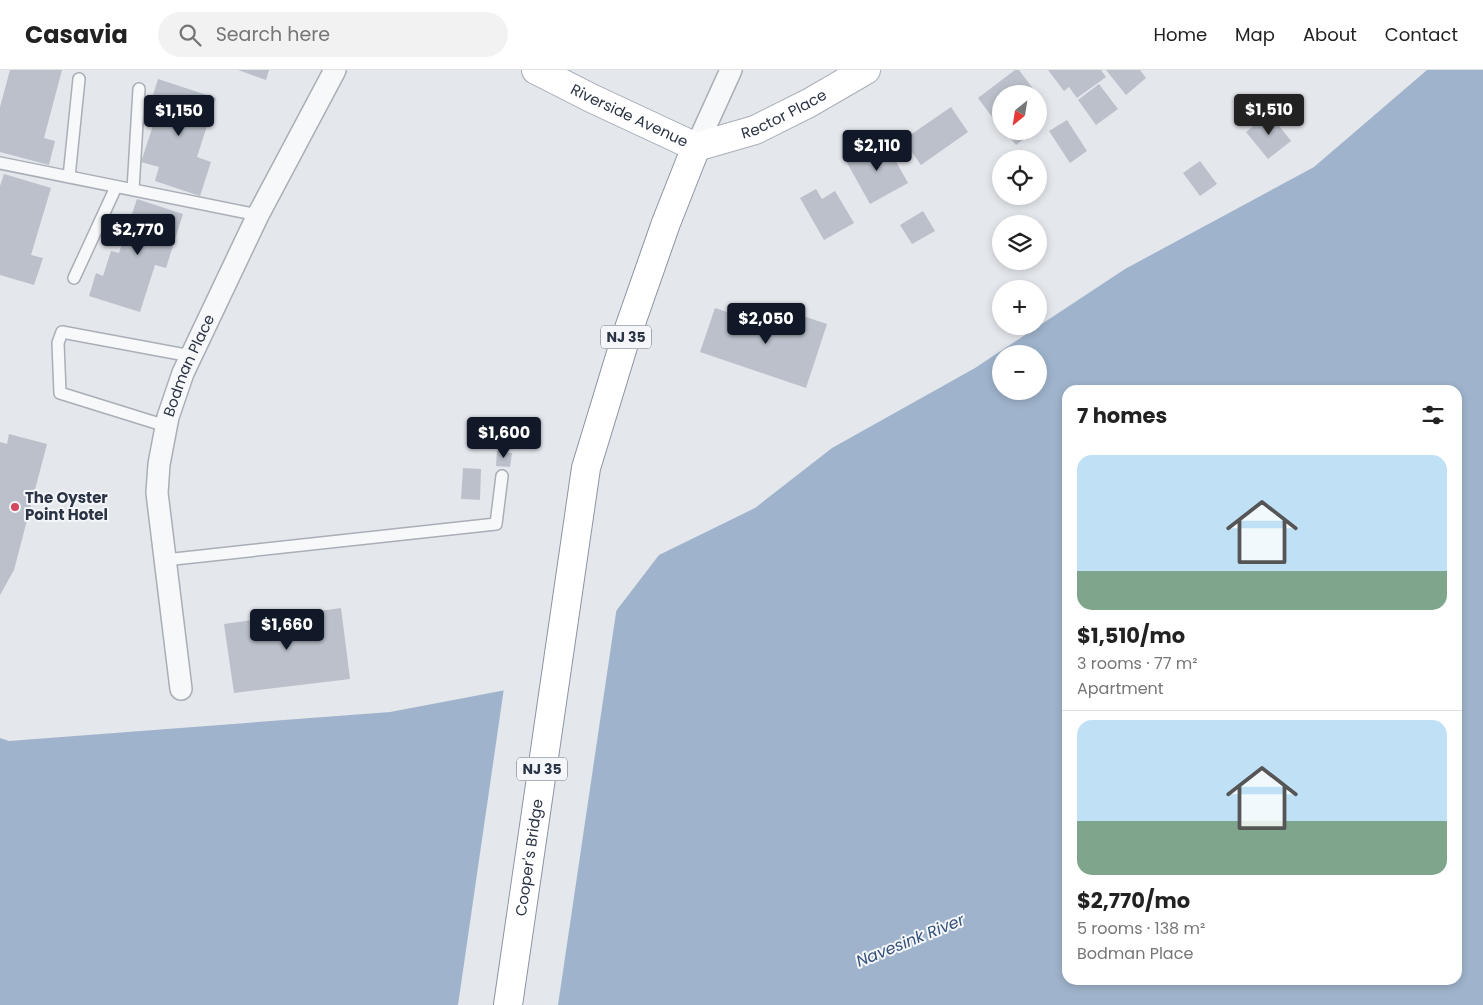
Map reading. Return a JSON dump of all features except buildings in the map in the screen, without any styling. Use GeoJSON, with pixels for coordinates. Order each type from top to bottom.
{"type":"FeatureCollection","features":[{"type":"Feature","properties":{"kind":"main road","name":"Riverside Avenue"},"geometry":{"type":"LineString","coordinates":[[536,70],[696,147]]}},
{"type":"Feature","properties":{"kind":"main road","name":"Rector Place"},"geometry":{"type":"LineString","coordinates":[[696,147],[755,130],[809,103],[866,70]]}},
{"type":"Feature","properties":{"kind":"main road","name":"Cooper's Bridge"},"geometry":{"type":"LineString","coordinates":[[508,1005],[586,468],[624,340],[666,223],[696,147]]}},
{"type":"Feature","properties":{"kind":"street","name":"Bodman Place"},"geometry":{"type":"LineString","coordinates":[[181,689],[157,492],[159,464],[166,426],[183,373],[191,356],[258,215],[335,70]]}},
{"type":"Feature","properties":{"kind":"street"},"geometry":{"type":"LineString","coordinates":[[696,147],[731,70]]}},
{"type":"Feature","properties":{"kind":"lane"},"geometry":{"type":"LineString","coordinates":[[69,177],[79,78]]}},
{"type":"Feature","properties":{"kind":"lane"},"geometry":{"type":"LineString","coordinates":[[133,190],[139,89]]}},
{"type":"Feature","properties":{"kind":"lane"},"geometry":{"type":"LineString","coordinates":[[0,163],[258,215]]}},
{"type":"Feature","properties":{"kind":"lane"},"geometry":{"type":"LineString","coordinates":[[74,278],[116,187]]}},
{"type":"Feature","properties":{"kind":"lane"},"geometry":{"type":"LineString","coordinates":[[166,426],[60,393],[58,343],[62,332],[191,356]]}},
{"type":"Feature","properties":{"kind":"lane"},"geometry":{"type":"LineString","coordinates":[[165,560],[496,524],[502,476]]}},
{"type":"Feature","properties":{"kind":"water","name":"Navesink River"},"geometry":{"type":"Polygon","coordinates":[[[1427,70],[1483,70],[1483,1005],[0,1005],[0,738],[9,741],[390,712],[564,679],[659,555],[755,508],[832,448],[992,357],[992,400],[1047,400],[1047,345],[1010,345],[1025,335],[1047,335],[1047,320],[1125,269],[1314,167],[1427,70]]]}},
{"type":"Feature","properties":{"kind":"pier"},"geometry":{"type":"Polygon","coordinates":[[[617,606],[558,1005],[458,1005],[504,688],[562,677],[617,606]]]}},
{"type":"Feature","properties":{"kind":"place","name":"The Oyster Point Hotel"},"geometry":{"type":"Point","coordinates":[15,507]}}]}
